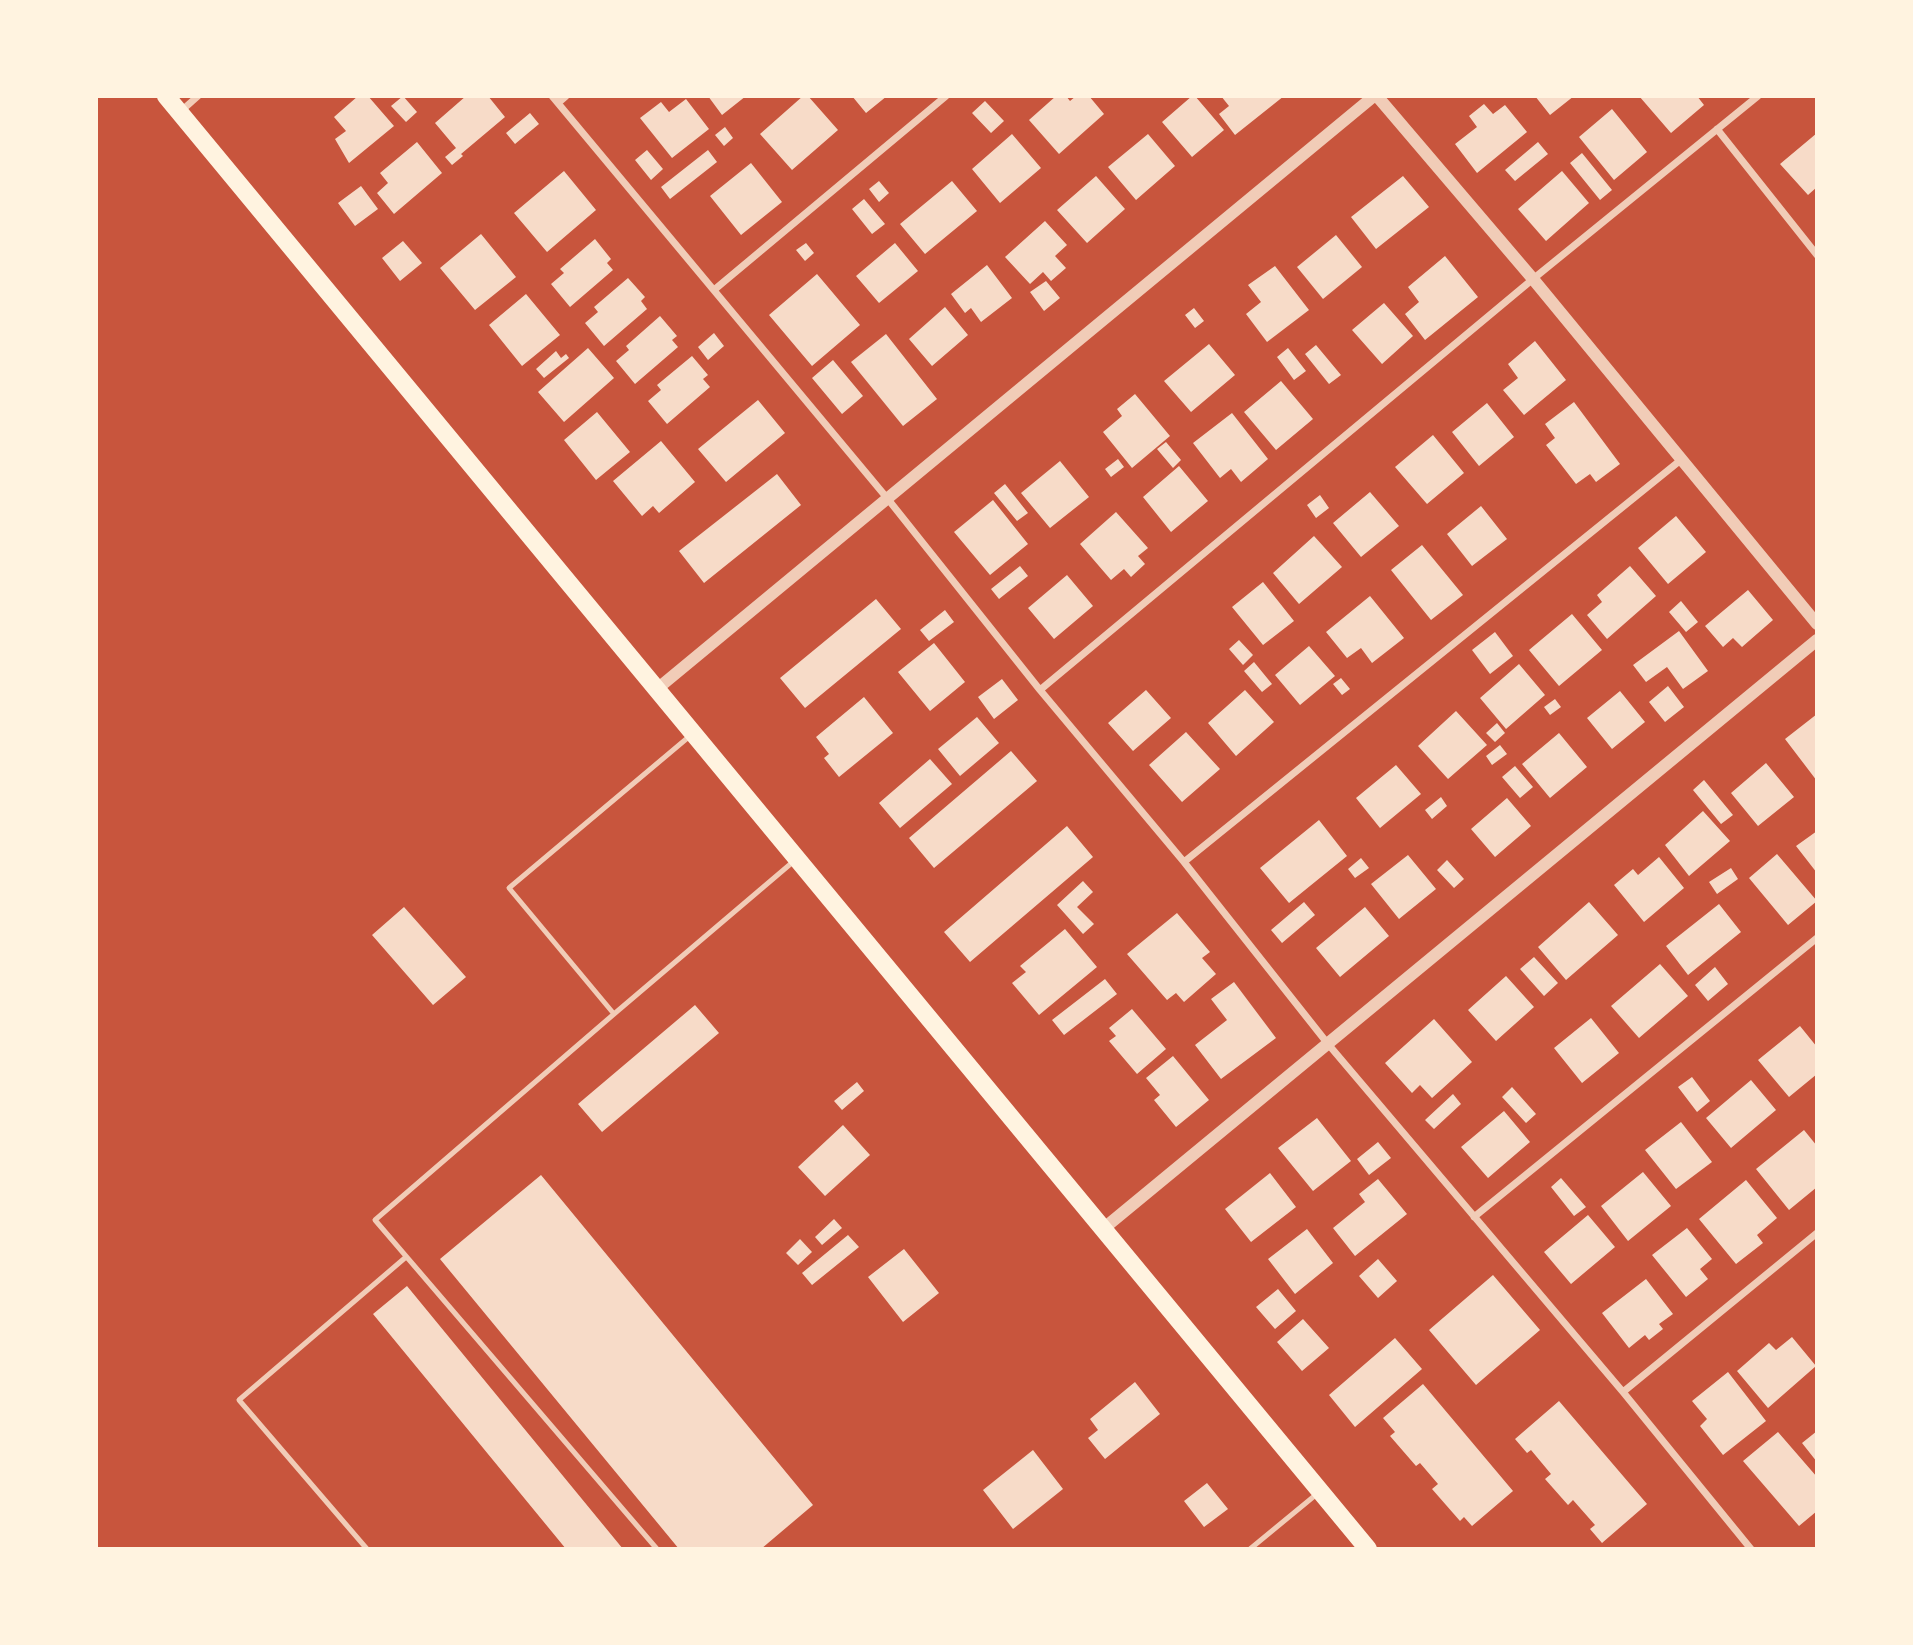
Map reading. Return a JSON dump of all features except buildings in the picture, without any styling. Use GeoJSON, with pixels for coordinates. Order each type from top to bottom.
{"type":"FeatureCollection","features":[{"type":"Feature","properties":{"kind":"main road"},"geometry":{"type":"LineString","coordinates":[[166,96],[1368,1549]]}},
{"type":"Feature","properties":{"kind":"street"},"geometry":{"type":"LineString","coordinates":[[180,113],[198,96]]}},
{"type":"Feature","properties":{"kind":"street"},"geometry":{"type":"LineString","coordinates":[[566,96],[555,100],[887,498],[1184,862],[1328,1044],[1623,1392],[1751,1549]]}},
{"type":"Feature","properties":{"kind":"street"},"geometry":{"type":"LineString","coordinates":[[714,290],[946,96]]}},
{"type":"Feature","properties":{"kind":"street"},"geometry":{"type":"LineString","coordinates":[[657,689],[1376,96],[1533,279],[1817,624]]}},
{"type":"Feature","properties":{"kind":"street"},"geometry":{"type":"LineString","coordinates":[[1041,690],[1533,279],[1758,96]]}},
{"type":"Feature","properties":{"kind":"street"},"geometry":{"type":"LineString","coordinates":[[1717,130],[1817,255]]}},
{"type":"Feature","properties":{"kind":"street"},"geometry":{"type":"LineString","coordinates":[[1184,862],[1682,458]]}},
{"type":"Feature","properties":{"kind":"street"},"geometry":{"type":"LineString","coordinates":[[1103,1229],[1817,640]]}},
{"type":"Feature","properties":{"kind":"street"},"geometry":{"type":"LineString","coordinates":[[1474,1217],[1817,938]]}},
{"type":"Feature","properties":{"kind":"street"},"geometry":{"type":"LineString","coordinates":[[1623,1392],[1817,1233]]}},
{"type":"Feature","properties":{"kind":"lane"},"geometry":{"type":"LineString","coordinates":[[614,1014],[509,888],[693,733]]}},
{"type":"Feature","properties":{"kind":"lane"},"geometry":{"type":"LineString","coordinates":[[657,1549],[375,1220],[797,858]]}},
{"type":"Feature","properties":{"kind":"lane"},"geometry":{"type":"LineString","coordinates":[[367,1549],[239,1400],[406,1257]]}},
{"type":"Feature","properties":{"kind":"lane"},"geometry":{"type":"LineString","coordinates":[[1250,1549],[1320,1491]]}}]}
